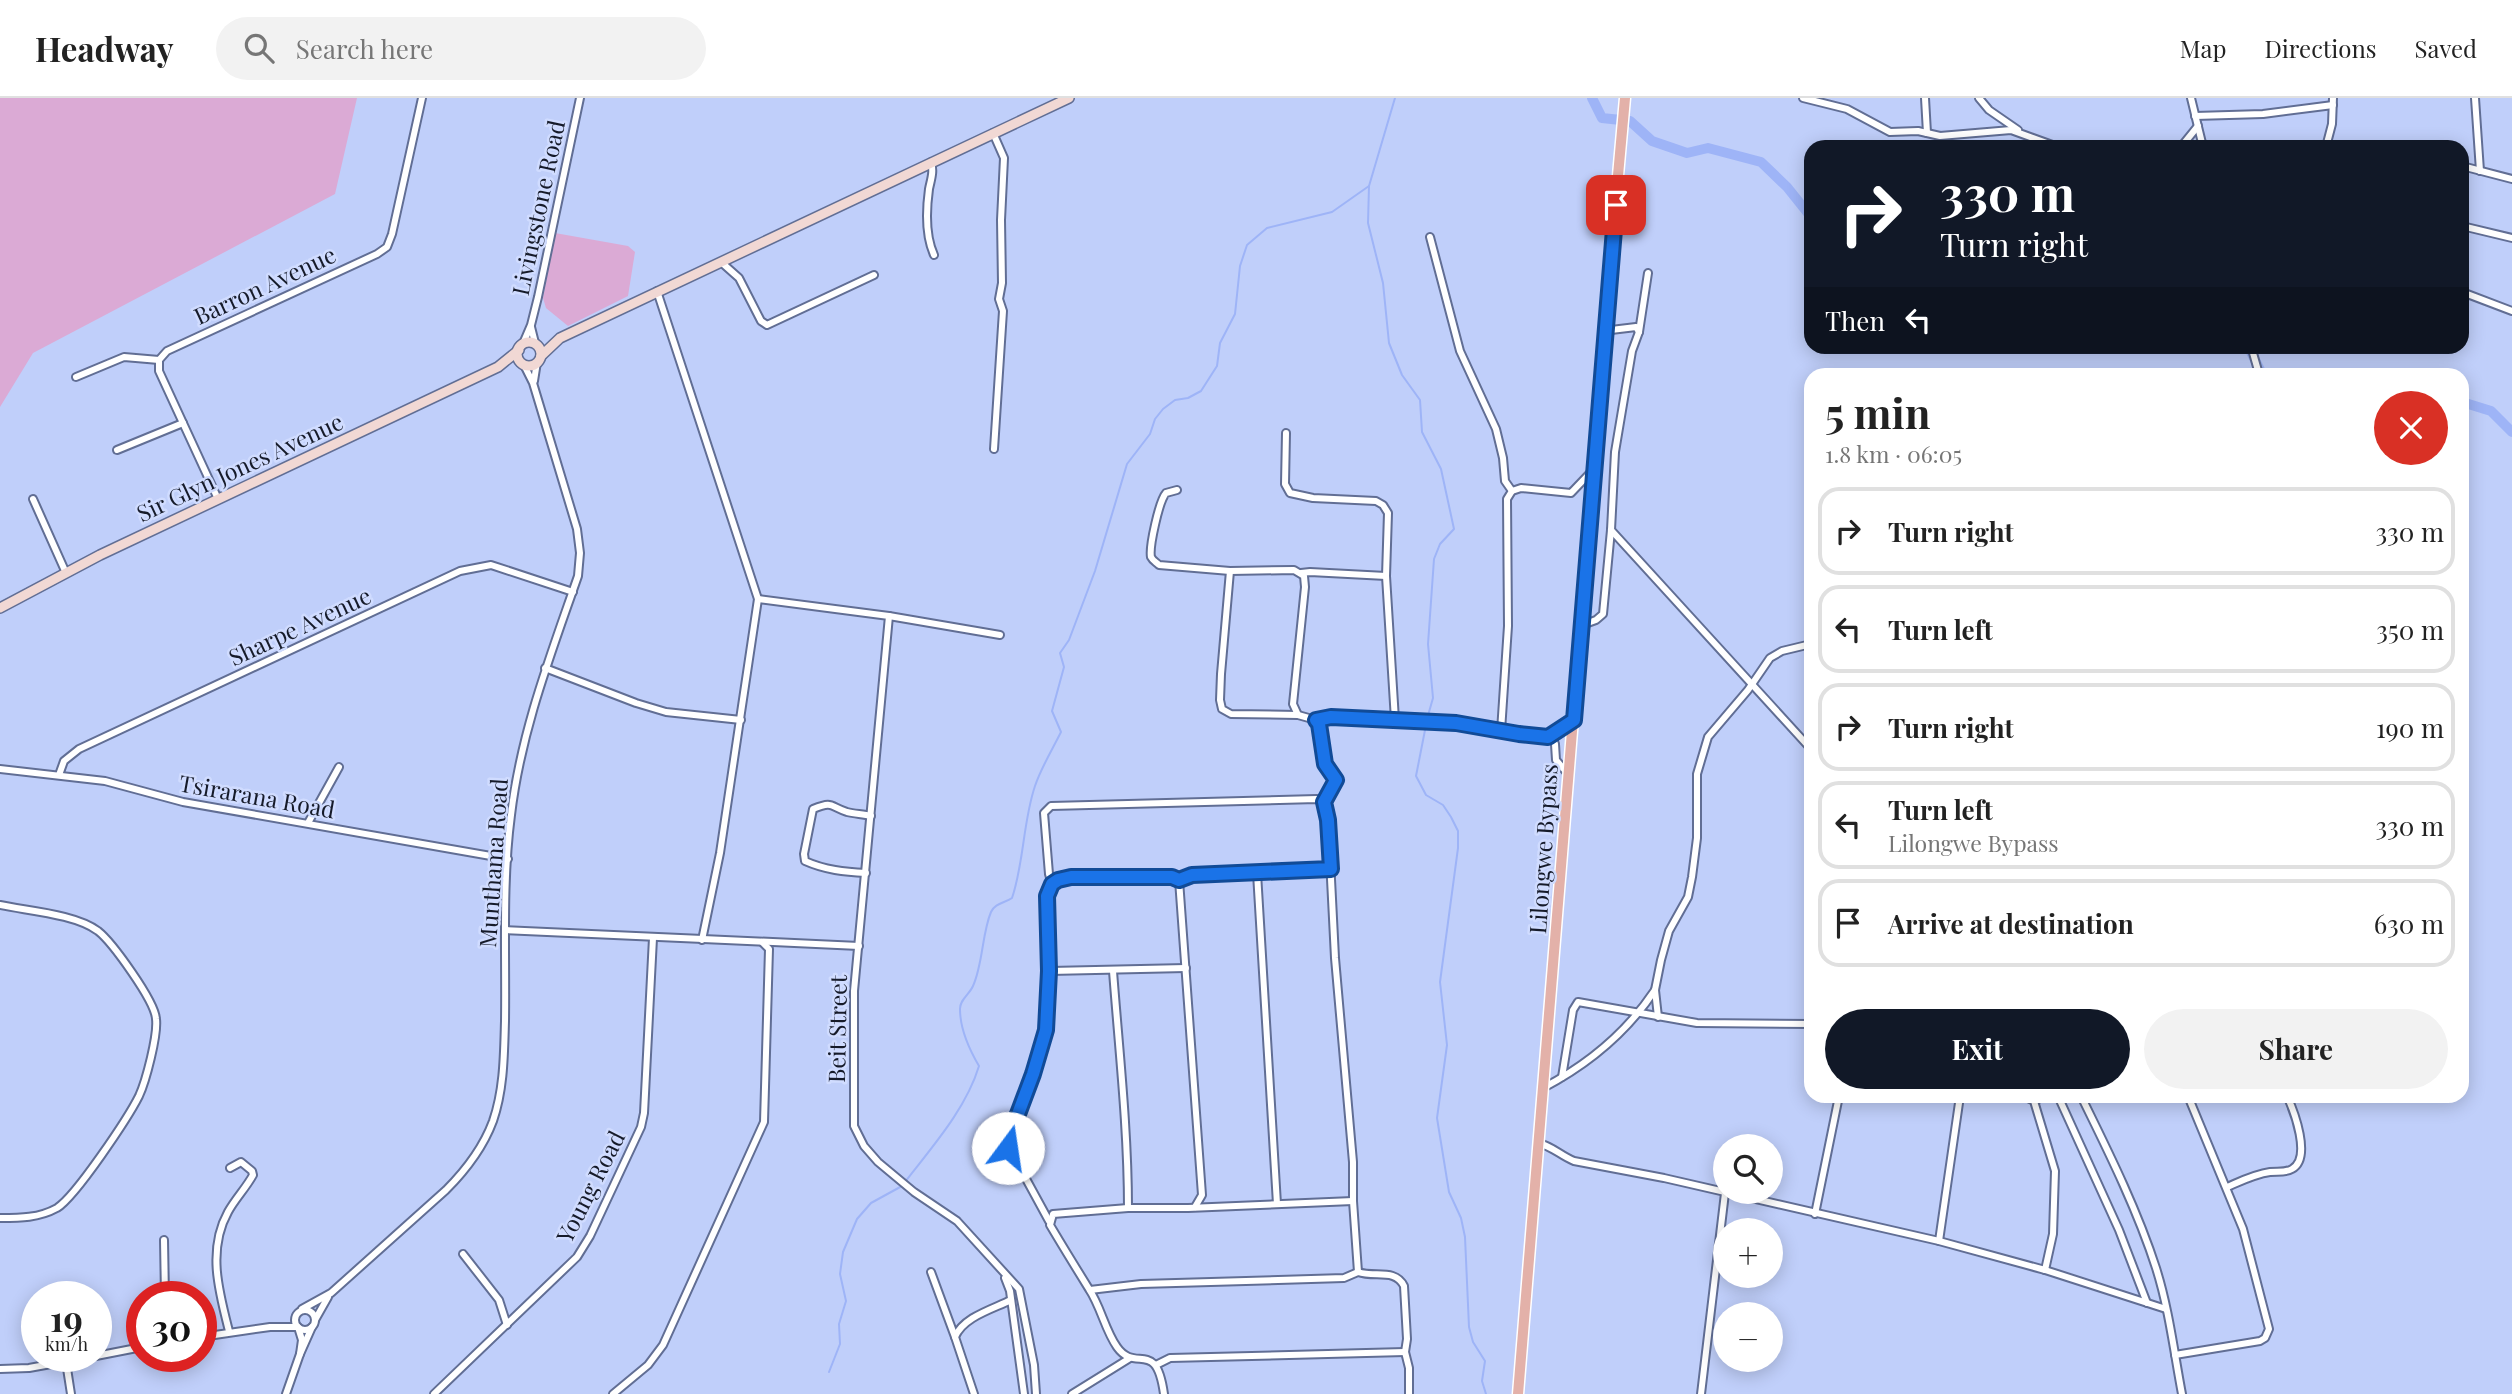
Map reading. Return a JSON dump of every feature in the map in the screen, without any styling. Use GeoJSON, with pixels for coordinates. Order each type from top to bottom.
{"type":"FeatureCollection","features":[{"type":"Feature","properties":{"kind":"main road"},"geometry":{"type":"LineString","coordinates":[[498,367],[528,343],[560,338],[1069,98]]}},
{"type":"Feature","properties":{"kind":"main road","name":"Lilongwe Bypass"},"geometry":{"type":"LineString","coordinates":[[1518,1394],[1625,102]]}},
{"type":"Feature","properties":{"kind":"main road"},"geometry":{"type":"LineString","coordinates":[[498,367],[530,366],[560,338]]}},
{"type":"Feature","properties":{"kind":"main road"},"geometry":{"type":"LineString","coordinates":[[535,343],[541,349],[539,359]]}},
{"type":"Feature","properties":{"kind":"main road"},"geometry":{"type":"LineString","coordinates":[[521,348],[518,359],[524,365]]}},
{"type":"Feature","properties":{"kind":"main road","name":"Sir Glyn Jones Avenue"},"geometry":{"type":"LineString","coordinates":[[0,608],[218,499],[498,367]]}},
{"type":"Feature","properties":{"kind":"street","name":"Barron Avenue"},"geometry":{"type":"LineString","coordinates":[[159,360],[167,351],[387,247],[422,98]]}},
{"type":"Feature","properties":{"kind":"street","name":"Livingstone Road"},"geometry":{"type":"LineString","coordinates":[[521,348],[531,326],[580,98]]}},
{"type":"Feature","properties":{"kind":"street"},"geometry":{"type":"LineString","coordinates":[[1803,98],[1847,109],[1890,132],[1918,131],[1940,136],[2020,131]]}},
{"type":"Feature","properties":{"kind":"street"},"geometry":{"type":"LineString","coordinates":[[1924,98],[1927,133]]}},
{"type":"Feature","properties":{"kind":"street"},"geometry":{"type":"LineString","coordinates":[[1979,98],[1989,110],[2020,131],[2041,140]]}},
{"type":"Feature","properties":{"kind":"street"},"geometry":{"type":"LineString","coordinates":[[2191,98],[2202,140]]}},
{"type":"Feature","properties":{"kind":"street"},"geometry":{"type":"LineString","coordinates":[[2475,98],[2480,172]]}},
{"type":"Feature","properties":{"kind":"street"},"geometry":{"type":"LineString","coordinates":[[2195,116],[2263,114],[2333,101],[2328,140]]}},
{"type":"Feature","properties":{"kind":"street"},"geometry":{"type":"LineString","coordinates":[[2187,140],[2198,126]]}},
{"type":"Feature","properties":{"kind":"street"},"geometry":{"type":"LineString","coordinates":[[993,133],[1004,158],[1002,283],[999,299],[1003,311],[994,449]]}},
{"type":"Feature","properties":{"kind":"street"},"geometry":{"type":"LineString","coordinates":[[931,162],[933,170],[927,233],[934,255]]}},
{"type":"Feature","properties":{"kind":"street"},"geometry":{"type":"LineString","coordinates":[[2469,168],[2512,180]]}},
{"type":"Feature","properties":{"kind":"street"},"geometry":{"type":"LineString","coordinates":[[2469,228],[2512,238]]}},
{"type":"Feature","properties":{"kind":"street"},"geometry":{"type":"LineString","coordinates":[[1430,237],[1460,351],[1496,429],[1505,481],[1512,491]]}},
{"type":"Feature","properties":{"kind":"street"},"geometry":{"type":"LineString","coordinates":[[721,262],[739,278],[761,321],[767,325],[874,275]]}},
{"type":"Feature","properties":{"kind":"street"},"geometry":{"type":"LineString","coordinates":[[1582,625],[1603,614],[1615,452],[1648,274]]}},
{"type":"Feature","properties":{"kind":"street"},"geometry":{"type":"LineString","coordinates":[[657,291],[758,599],[712,898],[702,940]]}},
{"type":"Feature","properties":{"kind":"street"},"geometry":{"type":"LineString","coordinates":[[2469,295],[2512,311]]}},
{"type":"Feature","properties":{"kind":"street","name":"Livingstone Road"},"geometry":{"type":"LineString","coordinates":[[531,326],[535,343]]}},
{"type":"Feature","properties":{"kind":"street"},"geometry":{"type":"LineString","coordinates":[[1611,330],[1630,326],[1636,327],[1639,332]]}},
{"type":"Feature","properties":{"kind":"street"},"geometry":{"type":"LineString","coordinates":[[76,377],[124,357],[159,360],[159,371],[218,499]]}},
{"type":"Feature","properties":{"kind":"street","name":"Munthama Road"},"geometry":{"type":"LineString","coordinates":[[533,383],[539,359]]}},
{"type":"Feature","properties":{"kind":"street","name":"Munthama Road"},"geometry":{"type":"LineString","coordinates":[[331,1293],[446,1191],[475,1156],[498,1107],[502,1081],[510,816],[521,756],[545,668],[573,592],[580,564],[577,529],[533,383],[524,365]]}},
{"type":"Feature","properties":{"kind":"street"},"geometry":{"type":"LineString","coordinates":[[117,450],[183,423]]}},
{"type":"Feature","properties":{"kind":"street"},"geometry":{"type":"LineString","coordinates":[[1286,433],[1285,484],[1290,493],[1312,498],[1376,501],[1386,508],[1386,576],[1395,720]]}},
{"type":"Feature","properties":{"kind":"street"},"geometry":{"type":"LineString","coordinates":[[1501,731],[1508,626],[1506,504],[1512,491],[1521,488],[1568,493],[1574,491],[1594,469]]}},
{"type":"Feature","properties":{"kind":"street"},"geometry":{"type":"LineString","coordinates":[[1178,490],[1166,493],[1160,503],[1151,555],[1159,565],[1230,571],[1294,570],[1301,573],[1386,576]]}},
{"type":"Feature","properties":{"kind":"street"},"geometry":{"type":"LineString","coordinates":[[1574,491],[1592,498]]}},
{"type":"Feature","properties":{"kind":"street"},"geometry":{"type":"LineString","coordinates":[[33,499],[66,573]]}},
{"type":"Feature","properties":{"kind":"street"},"geometry":{"type":"LineString","coordinates":[[1611,530],[1804,742]]}},
{"type":"Feature","properties":{"kind":"street","name":"Sharpe Avenue"},"geometry":{"type":"LineString","coordinates":[[59,775],[64,761],[79,749],[460,571],[491,565],[573,592]]}},
{"type":"Feature","properties":{"kind":"street"},"geometry":{"type":"LineString","coordinates":[[1230,571],[1220,700],[1222,709],[1231,714],[1298,715],[1316,720],[1331,717],[1456,723],[1519,734],[1552,736],[1574,720]]}},
{"type":"Feature","properties":{"kind":"street"},"geometry":{"type":"LineString","coordinates":[[1298,715],[1293,704],[1305,587],[1301,573]]}},
{"type":"Feature","properties":{"kind":"street"},"geometry":{"type":"LineString","coordinates":[[758,599],[889,616],[1000,635]]}},
{"type":"Feature","properties":{"kind":"street"},"geometry":{"type":"LineString","coordinates":[[859,946],[889,616]]}},
{"type":"Feature","properties":{"kind":"street"},"geometry":{"type":"LineString","coordinates":[[1658,1017],[1655,990],[1669,931],[1688,897],[1692,877],[1697,838],[1697,769],[1709,737],[1761,668],[1776,654],[1804,645]]}},
{"type":"Feature","properties":{"kind":"street"},"geometry":{"type":"LineString","coordinates":[[545,668],[666,712],[741,720]]}},
{"type":"Feature","properties":{"kind":"street"},"geometry":{"type":"LineString","coordinates":[[1316,720],[1319,724],[1325,764],[1336,780],[1324,802],[1328,820],[1335,958],[1353,1162],[1358,1272]]}},
{"type":"Feature","properties":{"kind":"street"},"geometry":{"type":"LineString","coordinates":[[1552,736],[1556,760],[1569,775]]}},
{"type":"Feature","properties":{"kind":"street"},"geometry":{"type":"LineString","coordinates":[[308,823],[339,767]]}},
{"type":"Feature","properties":{"kind":"street","name":"Tsirarana Road"},"geometry":{"type":"LineString","coordinates":[[0,769],[105,781],[172,799],[508,859]]}},
{"type":"Feature","properties":{"kind":"street"},"geometry":{"type":"LineString","coordinates":[[1052,884],[1044,813],[1051,806],[1317,799],[1324,802]]}},
{"type":"Feature","properties":{"kind":"street"},"geometry":{"type":"LineString","coordinates":[[866,873],[842,872],[816,866],[805,861],[804,854],[813,809],[834,805],[848,812],[871,816]]}},
{"type":"Feature","properties":{"kind":"street"},"geometry":{"type":"LineString","coordinates":[[1164,1394],[1162,1378],[1156,1365],[1148,1360],[1123,1354],[1113,1341],[1090,1290],[1076,1271],[1007,1144],[1045,1038],[1049,971],[1047,896],[1052,884],[1071,877],[1172,877],[1179,880],[1192,875],[1331,869]]}},
{"type":"Feature","properties":{"kind":"street"},"geometry":{"type":"LineString","coordinates":[[1257,873],[1277,1204]]}},
{"type":"Feature","properties":{"kind":"street"},"geometry":{"type":"LineString","coordinates":[[1179,880],[1202,1195],[1195,1207]]}},
{"type":"Feature","properties":{"kind":"street"},"geometry":{"type":"LineString","coordinates":[[0,905],[72,920],[98,931],[152,1003],[156,1019],[147,1072],[139,1096],[73,1194],[58,1207],[39,1215],[0,1218]]}},
{"type":"Feature","properties":{"kind":"street","name":"Beit Street"},"geometry":{"type":"LineString","coordinates":[[505,930],[859,946],[853,991],[854,1126],[857,1136],[899,1182],[957,1221],[1021,1293],[1036,1394]]}},
{"type":"Feature","properties":{"kind":"street","name":"Young Road"},"geometry":{"type":"LineString","coordinates":[[434,1394],[586,1245],[640,1127],[646,1098],[653,938]]}},
{"type":"Feature","properties":{"kind":"street"},"geometry":{"type":"LineString","coordinates":[[613,1394],[648,1366],[663,1345],[764,1122],[769,949],[762,942]]}},
{"type":"Feature","properties":{"kind":"street"},"geometry":{"type":"LineString","coordinates":[[1049,971],[1186,968]]}},
{"type":"Feature","properties":{"kind":"street"},"geometry":{"type":"LineString","coordinates":[[1113,971],[1127,1125],[1128,1208]]}},
{"type":"Feature","properties":{"kind":"street"},"geometry":{"type":"LineString","coordinates":[[1543,1088],[1612,1041],[1655,990]]}},
{"type":"Feature","properties":{"kind":"street"},"geometry":{"type":"LineString","coordinates":[[1562,1077],[1573,1010],[1578,1002],[1697,1023],[1804,1024]]}},
{"type":"Feature","properties":{"kind":"street"},"geometry":{"type":"LineString","coordinates":[[1815,1214],[1838,1103]]}},
{"type":"Feature","properties":{"kind":"street"},"geometry":{"type":"LineString","coordinates":[[1939,1241],[1959,1103]]}},
{"type":"Feature","properties":{"kind":"street"},"geometry":{"type":"LineString","coordinates":[[2035,1103],[2055,1171],[2053,1234],[2045,1270]]}},
{"type":"Feature","properties":{"kind":"street"},"geometry":{"type":"LineString","coordinates":[[2061,1103],[2114,1218],[2147,1303]]}},
{"type":"Feature","properties":{"kind":"street"},"geometry":{"type":"LineString","coordinates":[[2084,1103],[2123,1185],[2151,1256],[2175,1344],[2182,1394]]}},
{"type":"Feature","properties":{"kind":"street"},"geometry":{"type":"LineString","coordinates":[[2175,1355],[2260,1341],[2268,1334],[2269,1329],[2257,1274],[2227,1187],[2191,1103]]}},
{"type":"Feature","properties":{"kind":"street"},"geometry":{"type":"LineString","coordinates":[[2227,1187],[2269,1172],[2288,1171],[2298,1163],[2299,1127],[2290,1103]]}},
{"type":"Feature","properties":{"kind":"street"},"geometry":{"type":"LineString","coordinates":[[1538,1143],[1549,1146],[1574,1161],[1713,1190]]}},
{"type":"Feature","properties":{"kind":"street"},"geometry":{"type":"LineString","coordinates":[[229,1331],[216,1277],[219,1241],[228,1212],[253,1175],[252,1171],[240,1162],[230,1168]]}},
{"type":"Feature","properties":{"kind":"street"},"geometry":{"type":"LineString","coordinates":[[1049,1221],[1056,1212],[1353,1201]]}},
{"type":"Feature","properties":{"kind":"street"},"geometry":{"type":"LineString","coordinates":[[1701,1394],[1724,1204]]}},
{"type":"Feature","properties":{"kind":"street"},"geometry":{"type":"LineString","coordinates":[[1772,1204],[1939,1241],[2045,1270],[2166,1308]]}},
{"type":"Feature","properties":{"kind":"street"},"geometry":{"type":"LineString","coordinates":[[164,1240],[165,1281]]}},
{"type":"Feature","properties":{"kind":"street"},"geometry":{"type":"LineString","coordinates":[[463,1254],[499,1300],[507,1325]]}},
{"type":"Feature","properties":{"kind":"street"},"geometry":{"type":"LineString","coordinates":[[999,1267],[1008,1283],[1024,1394]]}},
{"type":"Feature","properties":{"kind":"street"},"geometry":{"type":"LineString","coordinates":[[931,1272],[974,1394]]}},
{"type":"Feature","properties":{"kind":"street"},"geometry":{"type":"LineString","coordinates":[[1090,1290],[1141,1284],[1344,1278],[1358,1272],[1368,1275],[1393,1275],[1403,1282],[1409,1394]]}},
{"type":"Feature","properties":{"kind":"street"},"geometry":{"type":"LineString","coordinates":[[270,1327],[284,1322],[331,1293]]}},
{"type":"Feature","properties":{"kind":"street"},"geometry":{"type":"LineString","coordinates":[[286,1394],[300,1354],[331,1293]]}},
{"type":"Feature","properties":{"kind":"street"},"geometry":{"type":"LineString","coordinates":[[955,1337],[964,1324],[1011,1300]]}},
{"type":"Feature","properties":{"kind":"street"},"geometry":{"type":"LineString","coordinates":[[299,1312],[313,1313],[314,1323]]}},
{"type":"Feature","properties":{"kind":"street"},"geometry":{"type":"LineString","coordinates":[[299,1312],[295,1321],[302,1339],[300,1354]]}},
{"type":"Feature","properties":{"kind":"street"},"geometry":{"type":"LineString","coordinates":[[217,1334],[270,1327],[298,1327],[307,1330],[314,1323]]}},
{"type":"Feature","properties":{"kind":"street"},"geometry":{"type":"LineString","coordinates":[[1156,1365],[1170,1358],[1405,1352]]}},
{"type":"Feature","properties":{"kind":"street"},"geometry":{"type":"LineString","coordinates":[[1072,1394],[1131,1358]]}},
{"type":"Feature","properties":{"kind":"street"},"geometry":{"type":"LineString","coordinates":[[0,1369],[21,1368]]}},
{"type":"Feature","properties":{"kind":"street"},"geometry":{"type":"LineString","coordinates":[[67,1372],[71,1394]]}},
{"type":"Feature","properties":{"kind":"shaded area"},"geometry":{"type":"Polygon","coordinates":[[[0,98],[357,98],[335,194],[33,353],[0,407],[0,98]]]}},
{"type":"Feature","properties":{"kind":"shaded area"},"geometry":{"type":"Polygon","coordinates":[[[555,233],[628,246],[635,252],[628,296],[568,326],[546,308],[543,298],[555,233]]]}},
{"type":"Feature","properties":{"kind":"waterway"},"geometry":{"type":"LineString","coordinates":[[1395,98],[1369,186],[1368,223],[1383,283],[1389,343],[1402,375],[1420,400],[1422,432],[1441,469],[1454,529],[1440,544],[1434,559],[1428,644],[1433,698],[1427,719]]}},
{"type":"Feature","properties":{"kind":"waterway"},"geometry":{"type":"LineString","coordinates":[[1592,98],[1602,118],[1630,121],[1652,141],[1687,153],[1708,148],[1761,162],[1804,208]]}},
{"type":"Feature","properties":{"kind":"waterway"},"geometry":{"type":"LineString","coordinates":[[905,1182],[957,1112],[979,1066],[963,1031],[960,1006],[976,977],[991,912],[1012,898],[1035,786],[1061,732],[1052,711],[1064,667],[1060,653],[1069,640],[1095,571],[1127,464],[1150,434],[1155,419],[1163,409],[1175,400],[1188,398],[1201,391],[1217,366],[1220,343],[1235,314],[1240,266],[1247,245],[1267,228],[1332,212],[1369,186]]}},
{"type":"Feature","properties":{"kind":"waterway"},"geometry":{"type":"LineString","coordinates":[[2252,354],[2259,368]]}},
{"type":"Feature","properties":{"kind":"waterway"},"geometry":{"type":"LineString","coordinates":[[2469,404],[2491,411],[2512,432]]}},
{"type":"Feature","properties":{"kind":"waterway"},"geometry":{"type":"LineString","coordinates":[[1426,725],[1416,776],[1426,795],[1443,805],[1458,831],[1440,982],[1447,1045],[1437,1118],[1449,1192],[1461,1218],[1465,1237],[1469,1327],[1473,1342],[1485,1361],[1482,1381],[1486,1394]]}},
{"type":"Feature","properties":{"kind":"waterway"},"geometry":{"type":"LineString","coordinates":[[829,1372],[840,1344],[839,1324],[846,1301],[840,1274],[843,1252],[857,1219],[871,1203],[902,1186]]}},
{"type":"Feature","properties":{"kind":"route"},"geometry":{"type":"LineString","coordinates":[[1008,1148],[1018,1109],[1045,1038],[1049,971],[1047,896],[1052,884],[1071,877],[1172,877],[1179,880],[1192,875],[1331,869],[1328,820],[1324,802],[1336,780],[1325,764],[1319,724],[1316,720],[1331,717],[1446,722],[1548,737],[1574,720],[1616,205]]}}]}
